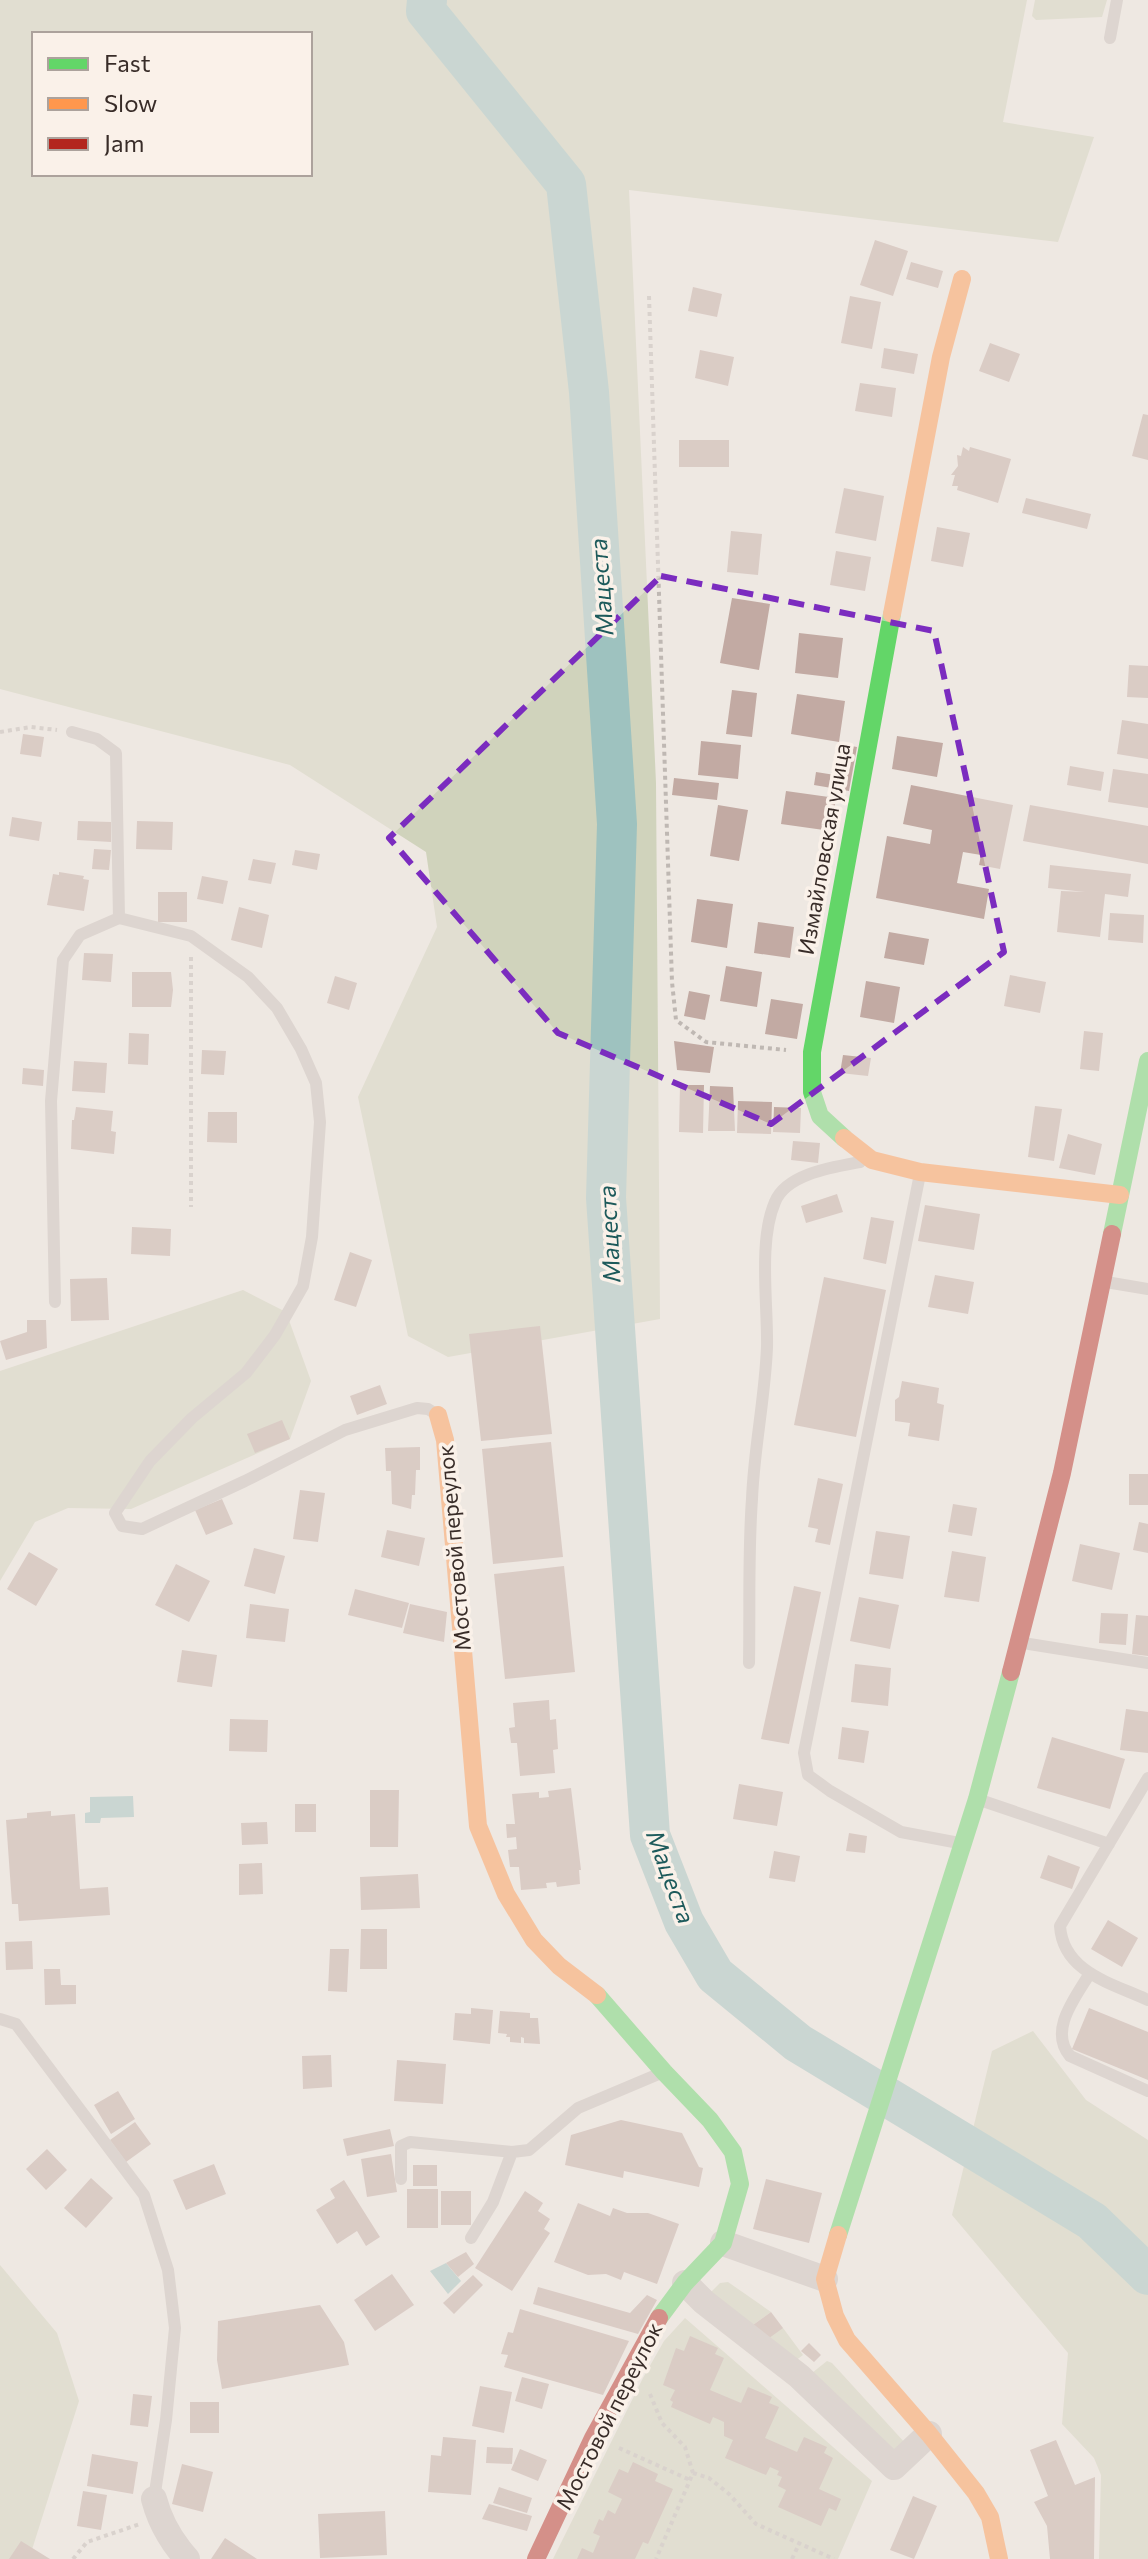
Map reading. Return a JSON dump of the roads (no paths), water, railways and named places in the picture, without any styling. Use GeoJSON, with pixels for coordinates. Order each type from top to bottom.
{"type":"FeatureCollection","features":[{"type":"Feature","properties":{"kind":"street","name":"Измайловская улица"},"geometry":{"type":"LineString","coordinates":[[962,279],[941,357],[918,470],[812,1052],[812,1092],[820,1116],[855,1149],[872,1160],[920,1172],[1120,1195]]}},
{"type":"Feature","properties":{"kind":"street"},"geometry":{"type":"LineString","coordinates":[[999,2559],[990,2517],[976,2493],[847,2340],[835,2316],[825,2279],[977,1799],[1019,1643],[1062,1473],[1148,1061]]}},
{"type":"Feature","properties":{"kind":"street","name":"Мостовой переулок"},"geometry":{"type":"LineString","coordinates":[[438,1415],[445,1440],[478,1826],[488,1855],[506,1894],[534,1940],[559,1966],[600,1997],[710,2120],[733,2152],[740,2184],[723,2243],[685,2283],[653,2327],[593,2438],[536,2559]]}},
{"type":"Feature","properties":{"kind":"street"},"geometry":{"type":"LineString","coordinates":[[723,2243],[825,2279]]}},
{"type":"Feature","properties":{"kind":"street"},"geometry":{"type":"LineString","coordinates":[[685,2283],[704,2302],[799,2376],[894,2467],[929,2434]]}},
{"type":"Feature","properties":{"kind":"street"},"geometry":{"type":"LineString","coordinates":[[156,2508],[177,2548],[187,2559]]}},
{"type":"Feature","properties":{"kind":"lane"},"geometry":{"type":"LineString","coordinates":[[1110,38],[1117,0]]}},
{"type":"Feature","properties":{"kind":"lane"},"geometry":{"type":"LineString","coordinates":[[55,1302],[51,1101],[63,960],[80,935],[119,918],[116,753],[97,739],[72,732]]}},
{"type":"Feature","properties":{"kind":"lane","name":"Мостовой переулок"},"geometry":{"type":"LineString","coordinates":[[119,918],[191,936],[248,977],[277,1008],[301,1049],[316,1083],[320,1122],[312,1237],[303,1286],[275,1335],[246,1373],[192,1418],[150,1461],[115,1513],[122,1526],[142,1529],[345,1430],[417,1408],[428,1409],[438,1415]]}},
{"type":"Feature","properties":{"kind":"lane"},"geometry":{"type":"LineString","coordinates":[[749,1663],[752,1499],[765,1387],[768,1231],[775,1200],[788,1184],[815,1173],[872,1160]]}},
{"type":"Feature","properties":{"kind":"lane"},"geometry":{"type":"LineString","coordinates":[[920,1172],[804,1753],[808,1775],[901,1832],[962,1844]]}},
{"type":"Feature","properties":{"kind":"lane"},"geometry":{"type":"LineString","coordinates":[[1103,1282],[1148,1289]]}},
{"type":"Feature","properties":{"kind":"lane"},"geometry":{"type":"LineString","coordinates":[[1019,1643],[1148,1663]]}},
{"type":"Feature","properties":{"kind":"lane"},"geometry":{"type":"LineString","coordinates":[[1148,1778],[1060,1926],[1063,1947],[1073,1962],[1148,2000]]}},
{"type":"Feature","properties":{"kind":"lane"},"geometry":{"type":"LineString","coordinates":[[977,1799],[1109,1844]]}},
{"type":"Feature","properties":{"kind":"lane"},"geometry":{"type":"LineString","coordinates":[[1090,1973],[1064,2018],[1062,2047],[1070,2056],[1148,2091]]}},
{"type":"Feature","properties":{"kind":"lane"},"geometry":{"type":"LineString","coordinates":[[0,2019],[16,2024],[144,2195],[168,2270],[175,2328],[156,2508]]}},
{"type":"Feature","properties":{"kind":"lane"},"geometry":{"type":"LineString","coordinates":[[401,2179],[401,2146],[410,2142],[512,2152],[529,2150],[578,2108],[664,2072]]}},
{"type":"Feature","properties":{"kind":"lane"},"geometry":{"type":"LineString","coordinates":[[471,2238],[493,2202],[512,2152]]}},
{"type":"Feature","properties":{"kind":"water"},"geometry":{"type":"Polygon","coordinates":[[[133,1796],[134,1817],[101,1818],[100,1823],[85,1823],[85,1813],[90,1812],[90,1797],[133,1796]]]}},
{"type":"Feature","properties":{"kind":"water"},"geometry":{"type":"Polygon","coordinates":[[[446,2263],[461,2281],[448,2294],[430,2271],[446,2263]]]}},
{"type":"Feature","properties":{"kind":"waterway","name":"Мацеста"},"geometry":{"type":"LineString","coordinates":[[427,0],[426,11],[566,184],[589,392],[617,824],[606,1198],[650,1835],[684,1922],[715,1975],[798,2043],[1092,2221],[1148,2275]]}}]}
